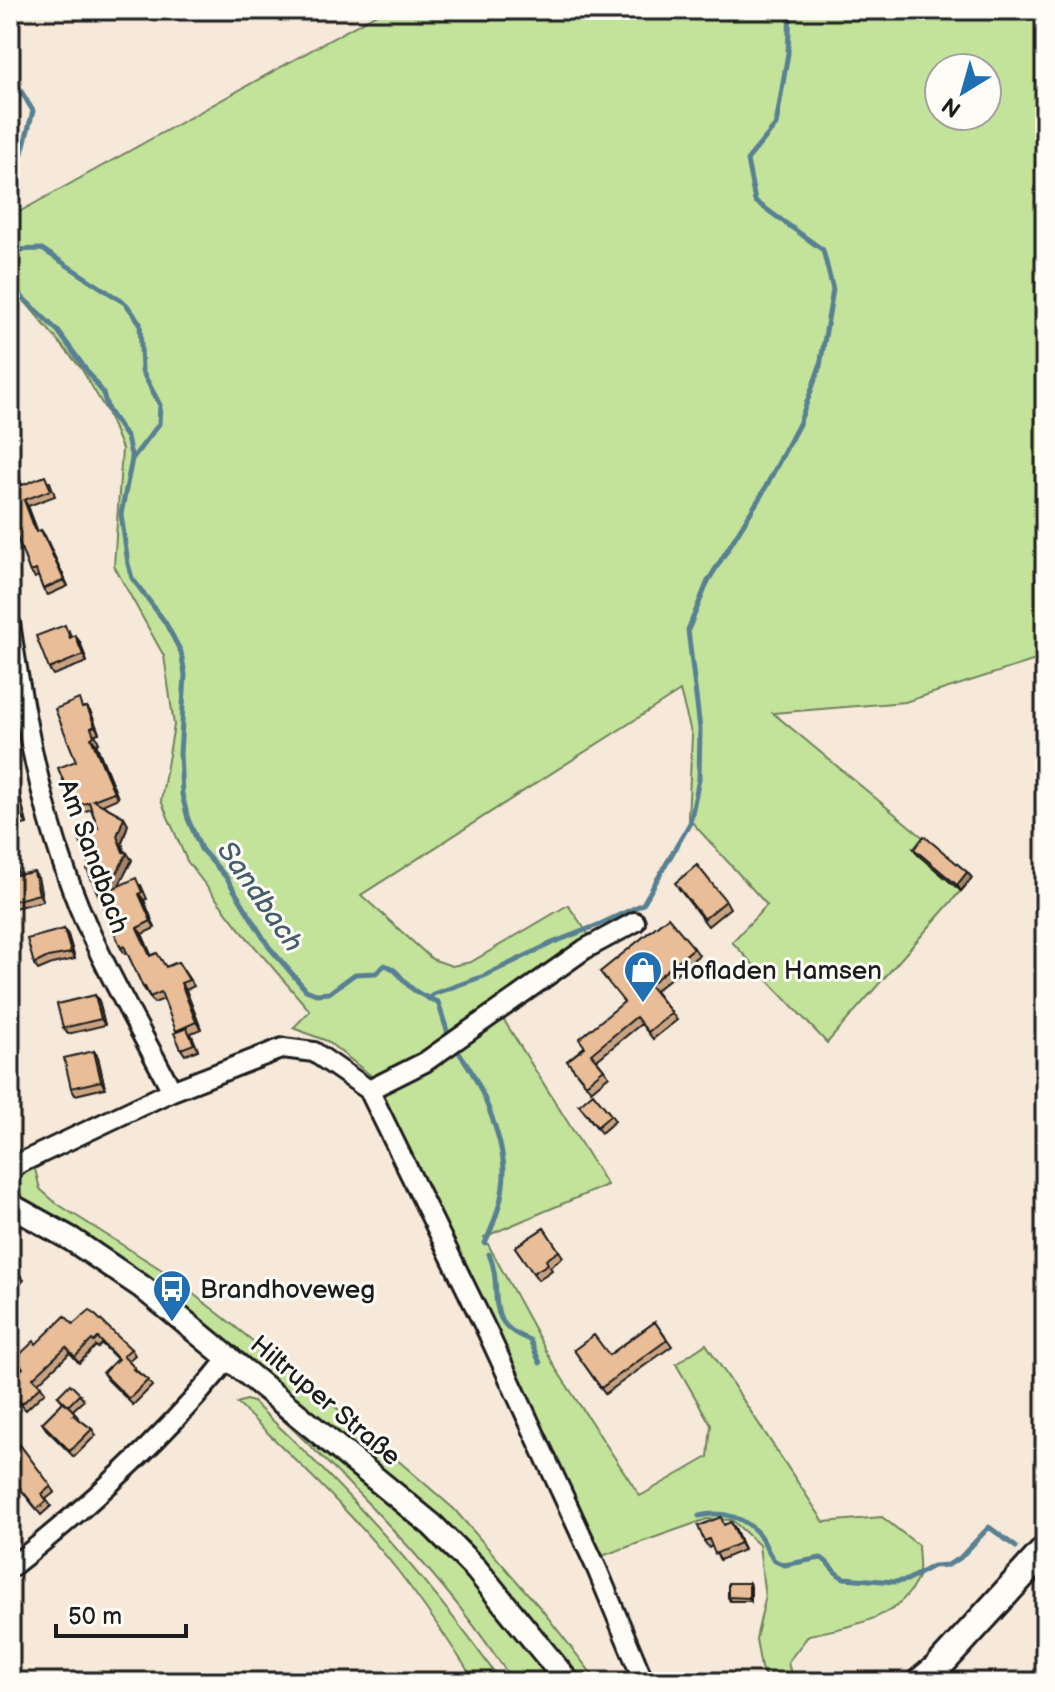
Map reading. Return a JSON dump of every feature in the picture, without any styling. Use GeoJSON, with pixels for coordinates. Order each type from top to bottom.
{"type":"FeatureCollection","features":[{"type":"Feature","properties":{"kind":"main road"},"geometry":{"type":"LineString","coordinates":[[920,1682],[958,1646],[1045,1550]]}},
{"type":"Feature","properties":{"kind":"street","name":"Am Sandbach"},"geometry":{"type":"LineString","coordinates":[[10,623],[13,661],[28,733],[50,823],[79,907],[172,1091]]}},
{"type":"Feature","properties":{"kind":"street"},"geometry":{"type":"LineString","coordinates":[[369,1090],[425,1062],[585,949],[635,922]]}},
{"type":"Feature","properties":{"kind":"street"},"geometry":{"type":"LineString","coordinates":[[10,1174],[16,1165],[172,1091],[283,1048],[314,1052],[369,1090],[487,1331],[597,1569],[644,1682]]}},
{"type":"Feature","properties":{"kind":"street","name":"Hiltruper Straße"},"geometry":{"type":"LineString","coordinates":[[10,1205],[71,1239],[142,1287],[230,1356],[432,1525],[476,1569],[568,1682]]}},
{"type":"Feature","properties":{"kind":"street"},"geometry":{"type":"LineString","coordinates":[[10,1568],[152,1445],[230,1356]]}},
{"type":"Feature","properties":{"kind":"green space"},"geometry":{"type":"Polygon","coordinates":[[[384,10],[1045,10],[1045,657],[905,702],[773,713],[972,878],[827,1043],[732,942],[767,905],[688,818],[692,736],[680,691],[361,895],[432,959],[452,966],[471,962],[568,905],[591,938],[502,1017],[607,1185],[484,1237],[556,1369],[640,1496],[708,1457],[711,1425],[676,1364],[706,1344],[824,1522],[882,1517],[918,1545],[919,1574],[910,1592],[886,1612],[871,1619],[809,1635],[788,1662],[793,1682],[769,1682],[761,1668],[756,1639],[765,1599],[759,1545],[732,1520],[707,1519],[602,1556],[380,1096],[429,1070],[424,1059],[374,1078],[327,1041],[293,1028],[310,1011],[238,927],[187,861],[161,801],[174,725],[164,656],[114,566],[122,449],[107,412],[81,368],[10,284],[10,217],[384,10]]]}},
{"type":"Feature","properties":{"kind":"green space"},"geometry":{"type":"Polygon","coordinates":[[[68,1143],[70,1149],[35,1169],[40,1189],[56,1203],[162,1270],[223,1317],[349,1418],[454,1509],[542,1610],[598,1682],[577,1682],[488,1572],[23,1201],[17,1187],[22,1168],[68,1143]]]}},
{"type":"Feature","properties":{"kind":"green space"},"geometry":{"type":"Polygon","coordinates":[[[247,1387],[422,1528],[472,1580],[555,1682],[513,1682],[456,1603],[390,1526],[247,1387]]]}},
{"type":"Feature","properties":{"kind":"green space"},"geometry":{"type":"Polygon","coordinates":[[[246,1400],[253,1402],[287,1434],[384,1535],[445,1607],[501,1682],[475,1682],[380,1548],[237,1403],[246,1400]]]}},
{"type":"Feature","properties":{"kind":"building"},"geometry":{"type":"Polygon","coordinates":[[[10,459],[20,486],[45,476],[51,490],[24,500],[36,532],[41,530],[64,580],[43,589],[36,570],[30,572],[10,518],[10,459]]]}},
{"type":"Feature","properties":{"kind":"building"},"geometry":{"type":"Polygon","coordinates":[[[65,625],[70,638],[75,635],[83,655],[49,669],[36,636],[65,625]]]}},
{"type":"Feature","properties":{"kind":"building"},"geometry":{"type":"Polygon","coordinates":[[[79,699],[82,708],[87,707],[95,726],[91,728],[94,736],[91,738],[114,792],[93,800],[124,817],[117,836],[123,852],[127,853],[108,891],[136,878],[142,892],[139,894],[151,921],[137,928],[150,956],[157,953],[166,967],[178,962],[189,980],[181,983],[196,1022],[176,1031],[161,992],[150,997],[124,946],[121,948],[87,869],[90,868],[78,836],[98,828],[89,802],[74,807],[58,768],[76,761],[55,709],[79,699]]]}},
{"type":"Feature","properties":{"kind":"building"},"geometry":{"type":"Polygon","coordinates":[[[15,791],[22,817],[10,821],[10,793],[15,791]]]}},
{"type":"Feature","properties":{"kind":"building"},"geometry":{"type":"Polygon","coordinates":[[[924,836],[967,872],[957,885],[914,849],[924,836]]]}},
{"type":"Feature","properties":{"kind":"building"},"geometry":{"type":"Polygon","coordinates":[[[13,863],[16,875],[34,872],[39,894],[10,902],[10,864],[13,863]]]}},
{"type":"Feature","properties":{"kind":"building"},"geometry":{"type":"Polygon","coordinates":[[[697,865],[726,901],[704,919],[675,883],[697,865]]]}},
{"type":"Feature","properties":{"kind":"building"},"geometry":{"type":"Polygon","coordinates":[[[668,917],[694,948],[649,985],[672,1013],[648,1032],[636,1017],[591,1054],[604,1069],[586,1084],[567,1061],[585,1047],[579,1039],[624,1002],[600,972],[668,917]]]}},
{"type":"Feature","properties":{"kind":"building"},"geometry":{"type":"Polygon","coordinates":[[[64,929],[71,953],[48,957],[34,964],[27,939],[64,929]]]}},
{"type":"Feature","properties":{"kind":"building"},"geometry":{"type":"Polygon","coordinates":[[[95,995],[101,1019],[63,1028],[57,1004],[95,995]]]}},
{"type":"Feature","properties":{"kind":"building"},"geometry":{"type":"Polygon","coordinates":[[[187,1028],[194,1044],[181,1049],[174,1033],[187,1028]]]}},
{"type":"Feature","properties":{"kind":"building"},"geometry":{"type":"Polygon","coordinates":[[[94,1051],[101,1081],[71,1088],[64,1058],[94,1051]]]}},
{"type":"Feature","properties":{"kind":"building"},"geometry":{"type":"Polygon","coordinates":[[[593,1093],[611,1115],[597,1127],[579,1105],[593,1093]]]}},
{"type":"Feature","properties":{"kind":"building"},"geometry":{"type":"Polygon","coordinates":[[[544,1228],[559,1251],[546,1260],[548,1264],[533,1273],[515,1247],[544,1228]]]}},
{"type":"Feature","properties":{"kind":"building"},"geometry":{"type":"Polygon","coordinates":[[[10,1265],[20,1275],[10,1286],[10,1265]]]}},
{"type":"Feature","properties":{"kind":"building"},"geometry":{"type":"Polygon","coordinates":[[[90,1310],[131,1349],[123,1356],[133,1369],[148,1380],[129,1399],[103,1373],[118,1359],[98,1338],[75,1357],[66,1347],[33,1378],[41,1386],[22,1404],[10,1391],[10,1380],[23,1368],[15,1359],[65,1316],[73,1324],[90,1310]]]}},
{"type":"Feature","properties":{"kind":"building"},"geometry":{"type":"Polygon","coordinates":[[[655,1322],[667,1340],[601,1388],[574,1350],[594,1335],[609,1355],[655,1322]]]}},
{"type":"Feature","properties":{"kind":"building"},"geometry":{"type":"Polygon","coordinates":[[[70,1384],[80,1394],[68,1406],[58,1396],[70,1384]]]}},
{"type":"Feature","properties":{"kind":"building"},"geometry":{"type":"Polygon","coordinates":[[[64,1401],[75,1413],[73,1415],[92,1429],[70,1451],[42,1423],[64,1401]]]}},
{"type":"Feature","properties":{"kind":"building"},"geometry":{"type":"Polygon","coordinates":[[[10,1442],[16,1448],[20,1445],[51,1486],[42,1494],[47,1501],[37,1509],[10,1475],[10,1442]]]}},
{"type":"Feature","properties":{"kind":"building"},"geometry":{"type":"Polygon","coordinates":[[[721,1517],[724,1525],[731,1522],[740,1543],[715,1554],[709,1539],[704,1541],[698,1526],[721,1517]]]}},
{"type":"Feature","properties":{"kind":"building"},"geometry":{"type":"Polygon","coordinates":[[[728,1583],[749,1583],[749,1598],[728,1597],[728,1583]]]}},
{"type":"Feature","properties":{"kind":"building"},"geometry":{"type":"Polygon","coordinates":[[[733,1674],[736,1682],[719,1682],[718,1678],[733,1674]]]}},
{"type":"Feature","properties":{"kind":"waterway"},"geometry":{"type":"LineString","coordinates":[[429,999],[433,994],[484,976],[643,904],[690,823],[699,779],[700,729],[688,630],[708,581],[762,494],[799,424],[820,366],[833,290],[823,250],[755,201],[747,160],[776,125],[788,53],[790,10]]}},
{"type":"Feature","properties":{"kind":"waterway","name":"Sandbach"},"geometry":{"type":"LineString","coordinates":[[10,78],[33,111],[19,164],[10,171]]}},
{"type":"Feature","properties":{"kind":"waterway","name":"Sandbach"},"geometry":{"type":"LineString","coordinates":[[10,250],[42,249],[126,304],[140,323],[142,371],[160,405],[159,424],[132,459]]}},
{"type":"Feature","properties":{"kind":"waterway","name":"Sandbach"},"geometry":{"type":"LineString","coordinates":[[10,279],[22,297],[58,331],[103,393],[108,410],[127,438],[132,459],[121,514],[128,564],[132,578],[165,622],[181,652],[185,675],[180,754],[182,794],[188,819],[201,849],[226,877],[269,947],[306,990],[316,994],[329,993],[355,974],[376,973],[385,965],[415,991],[438,1002],[449,1037]]}},
{"type":"Feature","properties":{"kind":"waterway","name":"Sandbach"},"geometry":{"type":"LineString","coordinates":[[460,1054],[489,1110],[503,1158],[501,1199],[485,1243]]}},
{"type":"Feature","properties":{"kind":"waterway","name":"Sandbach"},"geometry":{"type":"LineString","coordinates":[[489,1254],[499,1315],[515,1333],[530,1340],[540,1363]]}},
{"type":"Feature","properties":{"kind":"waterway","name":"Sandbach"},"geometry":{"type":"LineString","coordinates":[[699,1516],[717,1514],[742,1520],[756,1531],[775,1561],[784,1565],[821,1558],[844,1578],[907,1580],[933,1566],[948,1565],[960,1558],[989,1527],[1016,1547]]}},
{"type":"Feature","properties":{"kind":"waterway","name":"Sandbach"},"geometry":{"type":"LineString","coordinates":[[1036,1682],[1045,1680]]}},
{"type":"Feature","properties":{"kind":"place","name":"Hofladen Hamsen"},"geometry":{"type":"Point","coordinates":[643,1004]}},
{"type":"Feature","properties":{"kind":"place","name":"Brandhoveweg"},"geometry":{"type":"Point","coordinates":[172,1323]}}]}
